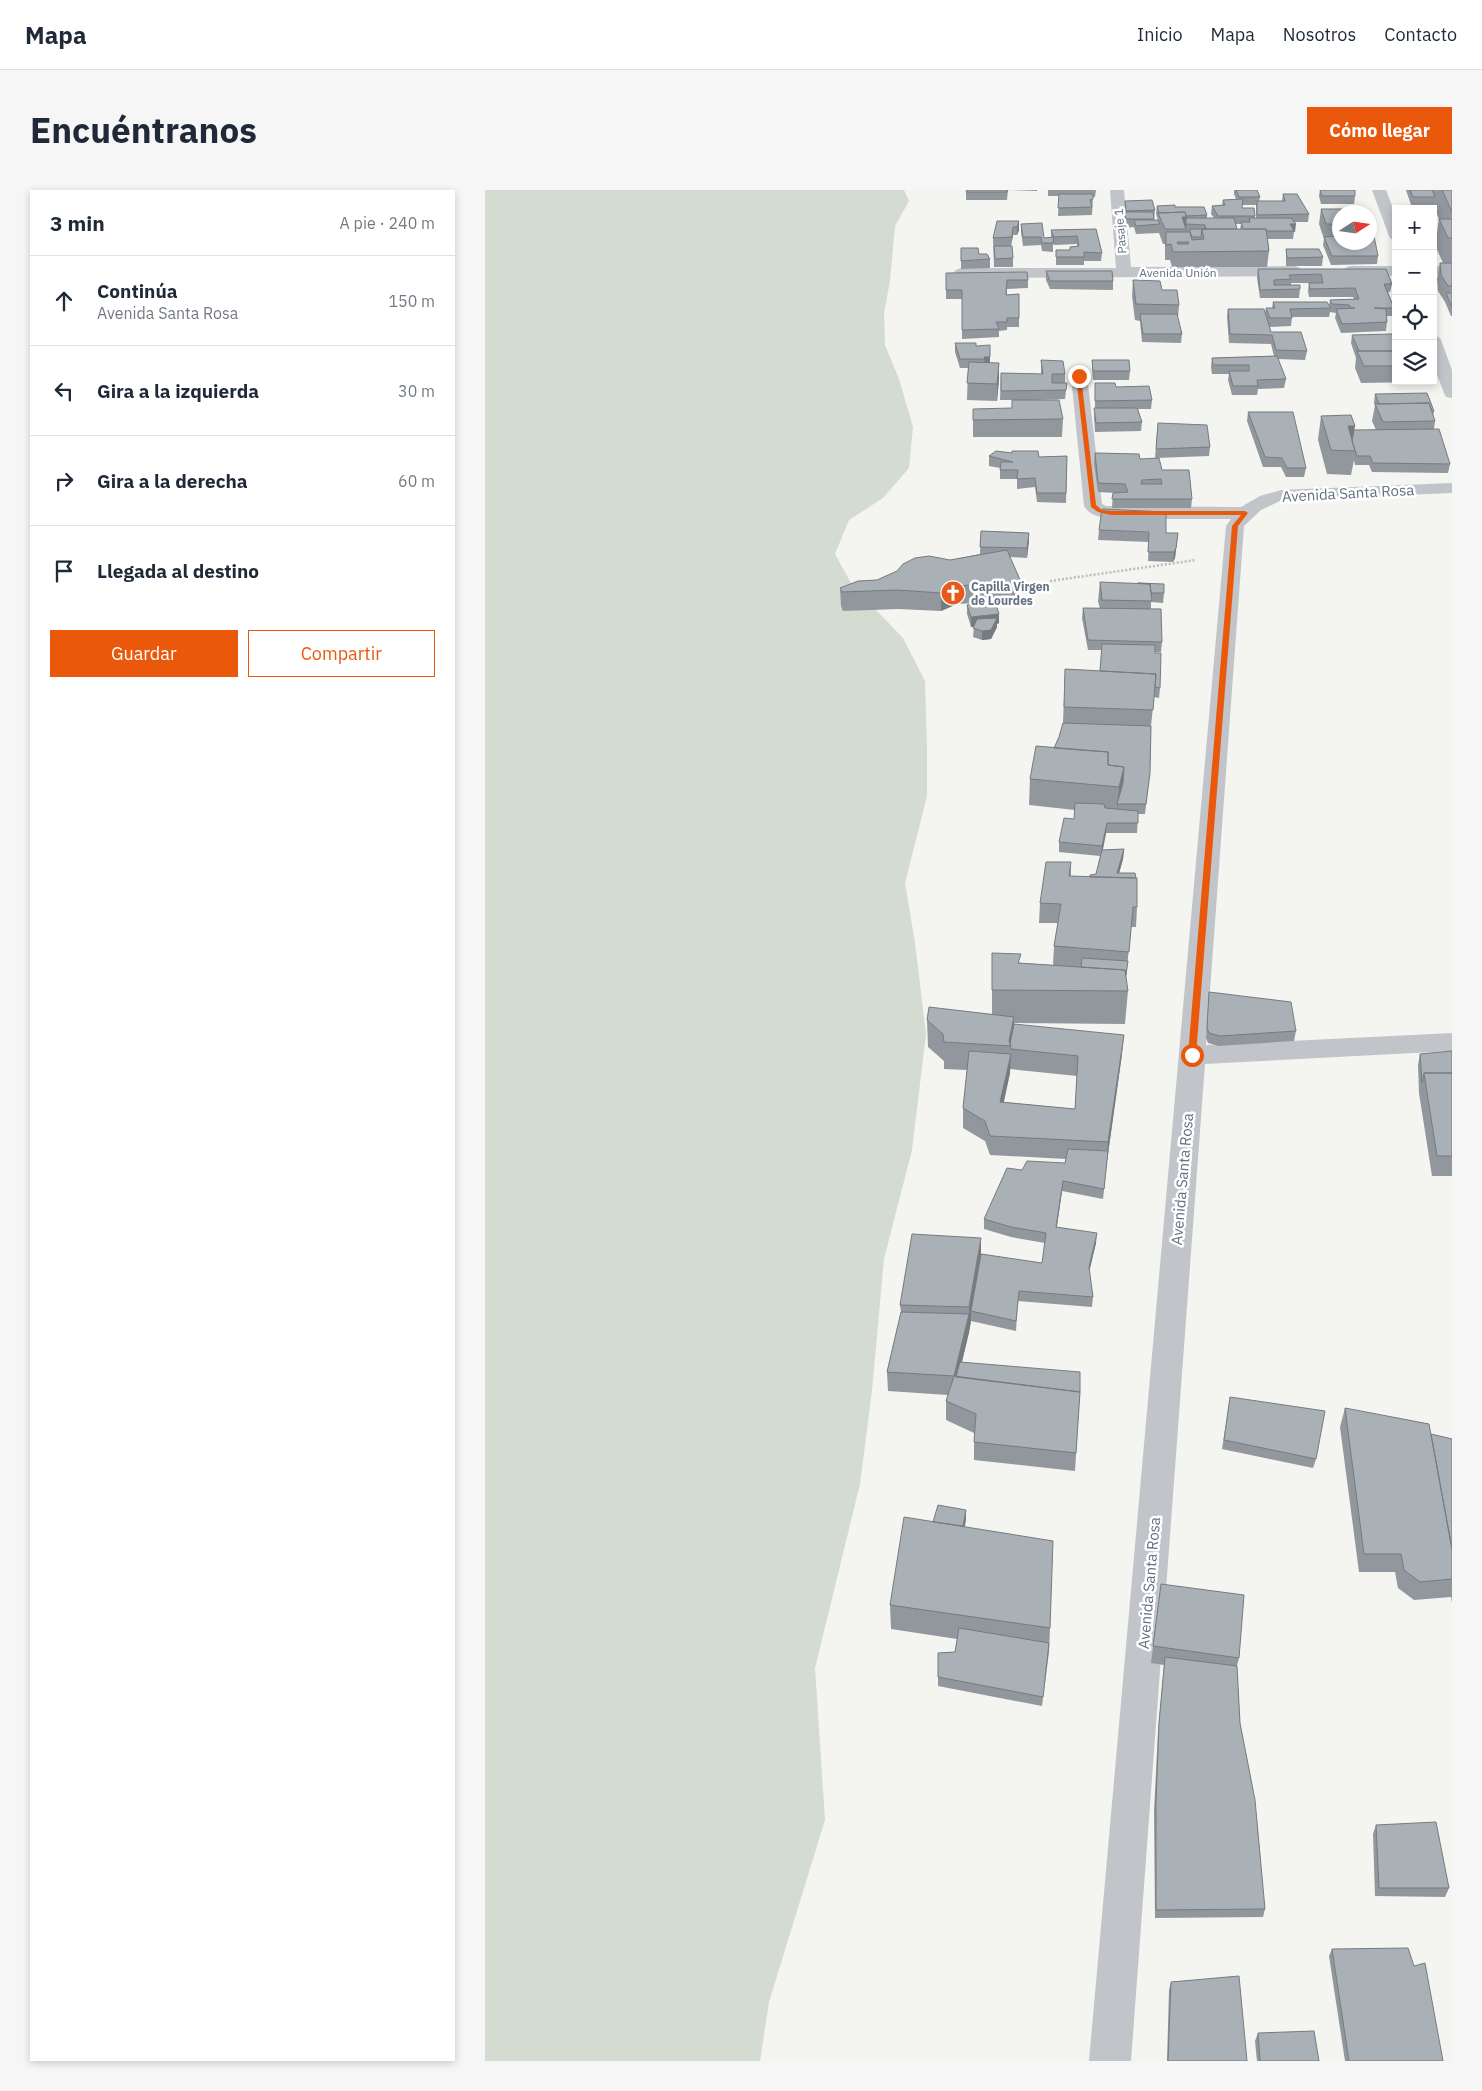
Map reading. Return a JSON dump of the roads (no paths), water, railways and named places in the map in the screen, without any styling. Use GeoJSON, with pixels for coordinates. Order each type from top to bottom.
{"type":"FeatureCollection","features":[{"type":"Feature","properties":{"kind":"street","name":"Pasaje 1"},"geometry":{"type":"LineString","coordinates":[[1117,190],[1124,272]]}},
{"type":"Feature","properties":{"kind":"street"},"geometry":{"type":"LineString","coordinates":[[1379,190],[1392,225]]}},
{"type":"Feature","properties":{"kind":"street"},"geometry":{"type":"LineString","coordinates":[[1337,271],[1392,270]]}},
{"type":"Feature","properties":{"kind":"street"},"geometry":{"type":"LineString","coordinates":[[1437,270],[1452,270]]}},
{"type":"Feature","properties":{"kind":"street","name":"Avenida Unión"},"geometry":{"type":"LineString","coordinates":[[961,273],[1308,271]]}},
{"type":"Feature","properties":{"kind":"street"},"geometry":{"type":"LineString","coordinates":[[1437,351],[1452,393]]}},
{"type":"Feature","properties":{"kind":"street"},"geometry":{"type":"LineString","coordinates":[[1079,376],[1093,506],[1100,511],[1111,513],[1245,513]]}},
{"type":"Feature","properties":{"kind":"street","name":"Avenida Santa Rosa"},"geometry":{"type":"LineString","coordinates":[[1110,2061],[1235,526],[1245,513],[1262,500],[1281,495],[1452,488]]}},
{"type":"Feature","properties":{"kind":"street"},"geometry":{"type":"LineString","coordinates":[[1192,1055],[1452,1042]]}},
{"type":"Feature","properties":{"kind":"place","name":"Capilla Virgen de Lourdes"},"geometry":{"type":"Point","coordinates":[953,593]}}]}
